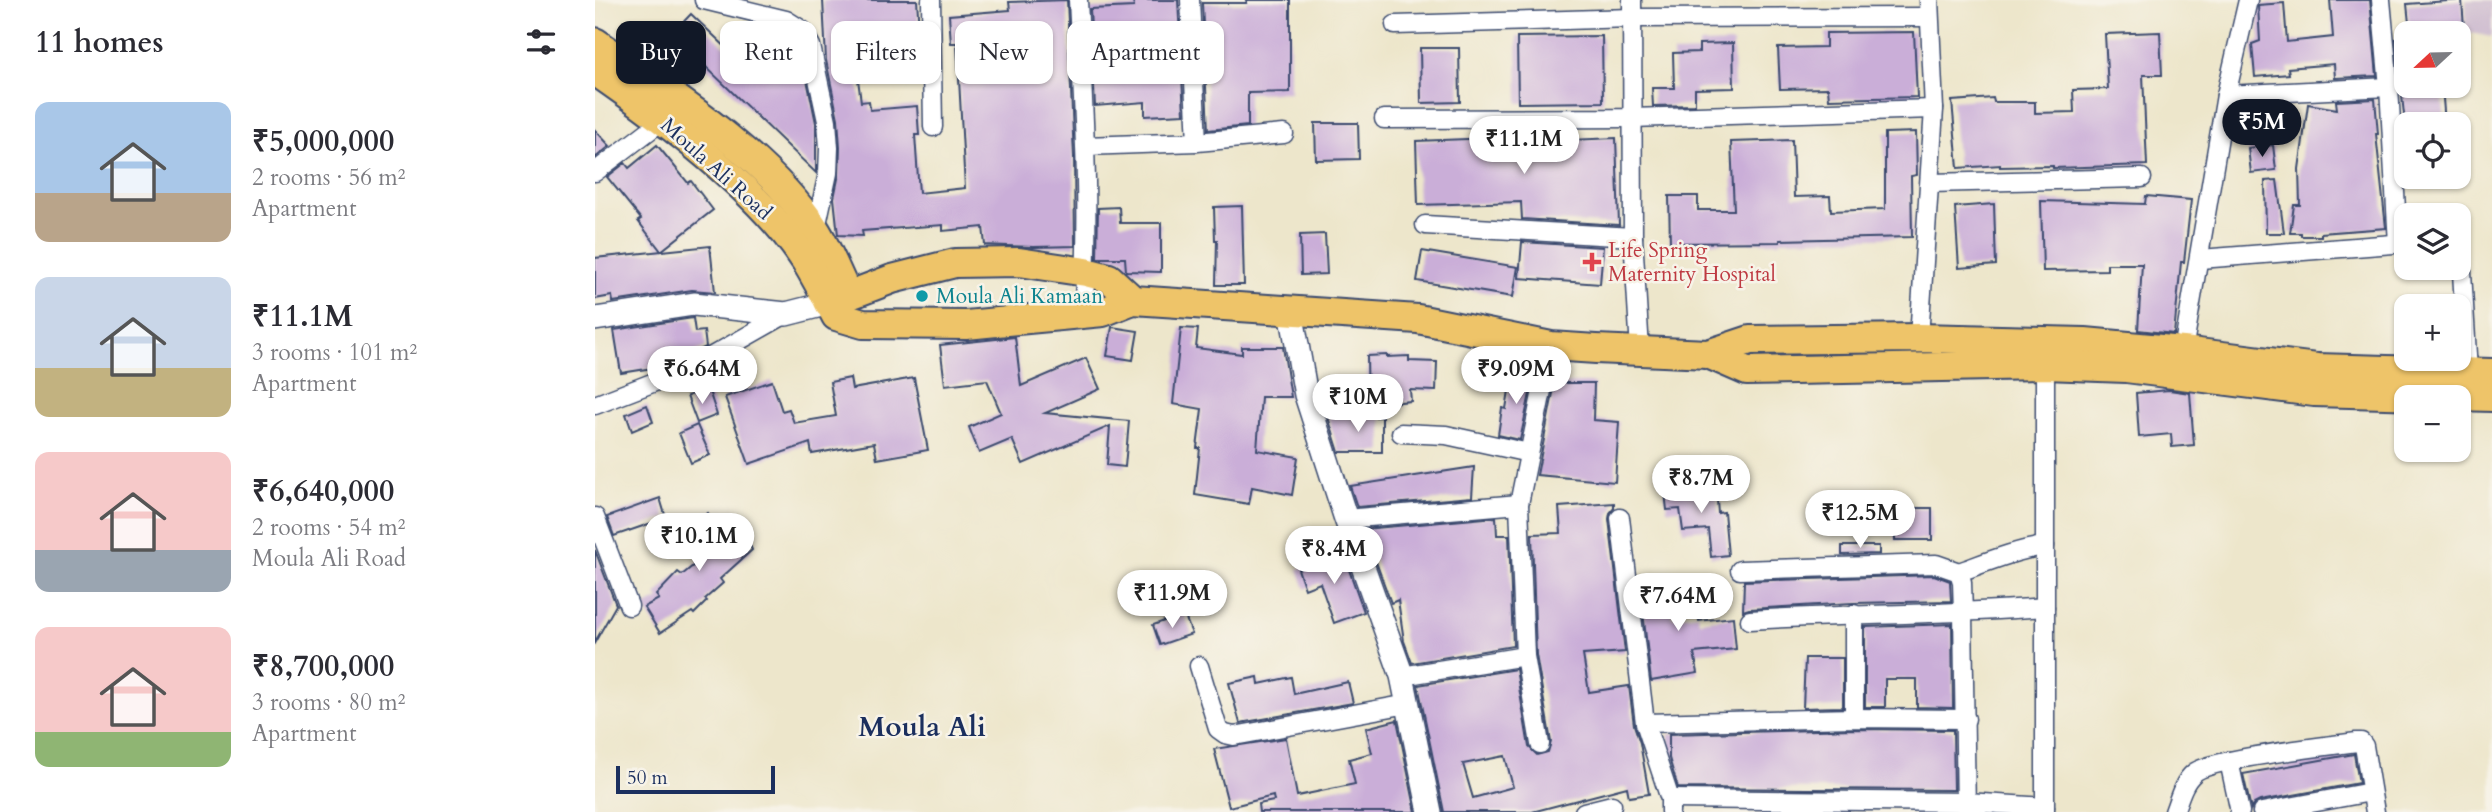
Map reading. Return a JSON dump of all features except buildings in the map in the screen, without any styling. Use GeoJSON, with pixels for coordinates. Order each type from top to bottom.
{"type":"FeatureCollection","features":[{"type":"Feature","properties":{"kind":"main road","name":"Moula Ali Road"},"geometry":{"type":"LineString","coordinates":[[595,42],[710,123],[744,151],[795,202],[816,230],[838,300],[836,316],[863,324],[966,325],[1103,312],[1133,300]]}},
{"type":"Feature","properties":{"kind":"main road","name":"Moula Ali Road"},"geometry":{"type":"LineString","coordinates":[[595,71],[663,120],[751,197],[838,300]]}},
{"type":"Feature","properties":{"kind":"main road"},"geometry":{"type":"LineString","coordinates":[[838,300],[892,279],[955,263],[1019,262],[1109,278],[1133,300],[1418,319],[1551,345],[1709,354],[1747,371],[2045,365],[2126,368],[2314,392],[2492,397]]}},
{"type":"Feature","properties":{"kind":"main road"},"geometry":{"type":"LineString","coordinates":[[1709,354],[1750,340],[1919,338],[2085,342],[2317,368],[2480,372]]}},
{"type":"Feature","properties":{"kind":"street"},"geometry":{"type":"LineString","coordinates":[[931,0],[933,127]]}},
{"type":"Feature","properties":{"kind":"street"},"geometry":{"type":"LineString","coordinates":[[1078,0],[1085,146],[1086,272],[1083,314]]}},
{"type":"Feature","properties":{"kind":"street"},"geometry":{"type":"LineString","coordinates":[[1190,0],[1197,142]]}},
{"type":"Feature","properties":{"kind":"street"},"geometry":{"type":"LineString","coordinates":[[2183,351],[2226,95],[2248,0]]}},
{"type":"Feature","properties":{"kind":"street"},"geometry":{"type":"LineString","coordinates":[[2381,0],[2399,203]]}},
{"type":"Feature","properties":{"kind":"street"},"geometry":{"type":"LineString","coordinates":[[714,1],[786,20],[802,30],[811,47],[827,121],[829,148],[828,173],[816,230],[804,258]]}},
{"type":"Feature","properties":{"kind":"street"},"geometry":{"type":"LineString","coordinates":[[1632,9],[1633,237],[1640,350]]}},
{"type":"Feature","properties":{"kind":"street"},"geometry":{"type":"LineString","coordinates":[[1395,24],[1632,9],[1929,9],[1934,109],[1919,338]]}},
{"type":"Feature","properties":{"kind":"street"},"geometry":{"type":"LineString","coordinates":[[2226,95],[2389,86]]}},
{"type":"Feature","properties":{"kind":"street"},"geometry":{"type":"LineString","coordinates":[[1384,119],[1631,118],[1934,109]]}},
{"type":"Feature","properties":{"kind":"street"},"geometry":{"type":"LineString","coordinates":[[595,172],[663,120]]}},
{"type":"Feature","properties":{"kind":"street"},"geometry":{"type":"LineString","coordinates":[[1085,146],[1197,142],[1284,134]]}},
{"type":"Feature","properties":{"kind":"street"},"geometry":{"type":"LineString","coordinates":[[1930,183],[2142,178]]}},
{"type":"Feature","properties":{"kind":"street"},"geometry":{"type":"LineString","coordinates":[[1425,225],[1633,237]]}},
{"type":"Feature","properties":{"kind":"street"},"geometry":{"type":"LineString","coordinates":[[2200,259],[2394,244]]}},
{"type":"Feature","properties":{"kind":"street"},"geometry":{"type":"LineString","coordinates":[[2463,280],[2480,372]]}},
{"type":"Feature","properties":{"kind":"street"},"geometry":{"type":"LineString","coordinates":[[595,405],[691,368],[786,314],[838,300]]}},
{"type":"Feature","properties":{"kind":"street"},"geometry":{"type":"LineString","coordinates":[[595,319],[694,304],[786,314]]}},
{"type":"Feature","properties":{"kind":"street"},"geometry":{"type":"LineString","coordinates":[[1291,311],[1306,395],[1346,519],[1402,676],[1430,812]]}},
{"type":"Feature","properties":{"kind":"street"},"geometry":{"type":"LineString","coordinates":[[1540,744],[1525,656],[1519,504],[1551,345]]}},
{"type":"Feature","properties":{"kind":"street"},"geometry":{"type":"LineString","coordinates":[[1620,518],[1644,723],[1670,806],[2045,809],[2045,365]]}},
{"type":"Feature","properties":{"kind":"street"},"geometry":{"type":"LineString","coordinates":[[1401,433],[1446,435],[1529,453]]}},
{"type":"Feature","properties":{"kind":"street"},"geometry":{"type":"LineString","coordinates":[[1346,519],[1519,504]]}},
{"type":"Feature","properties":{"kind":"street"},"geometry":{"type":"LineString","coordinates":[[595,517],[629,606]]}},
{"type":"Feature","properties":{"kind":"street"},"geometry":{"type":"LineString","coordinates":[[1740,570],[1936,564],[1959,572],[2007,557],[2023,549],[2045,546]]}},
{"type":"Feature","properties":{"kind":"street"},"geometry":{"type":"LineString","coordinates":[[1959,572],[1962,582],[1967,807]]}},
{"type":"Feature","properties":{"kind":"street"},"geometry":{"type":"LineString","coordinates":[[1749,620],[1854,614],[1963,613],[2045,607]]}},
{"type":"Feature","properties":{"kind":"street"},"geometry":{"type":"LineString","coordinates":[[1854,614],[1854,718]]}},
{"type":"Feature","properties":{"kind":"street"},"geometry":{"type":"LineString","coordinates":[[1402,676],[1525,656]]}},
{"type":"Feature","properties":{"kind":"street"},"geometry":{"type":"LineString","coordinates":[[1199,666],[1218,729],[1234,736],[1408,704]]}},
{"type":"Feature","properties":{"kind":"street"},"geometry":{"type":"LineString","coordinates":[[1644,723],[1854,718],[1966,719]]}},
{"type":"Feature","properties":{"kind":"street"},"geometry":{"type":"LineString","coordinates":[[2175,812],[2182,791],[2194,772],[2229,761],[2361,742],[2364,746],[2375,812]]}},
{"type":"Feature","properties":{"kind":"street"},"geometry":{"type":"LineString","coordinates":[[2229,761],[2240,812]]}},
{"type":"Feature","properties":{"kind":"street"},"geometry":{"type":"LineString","coordinates":[[2262,812],[2371,793]]}},
{"type":"Feature","properties":{"kind":"street"},"geometry":{"type":"LineString","coordinates":[[1584,812],[1612,805]]}},
{"type":"Feature","properties":{"kind":"shaded area"},"geometry":{"type":"Polygon","coordinates":[[[2466,0],[2492,0],[2492,37],[2471,33],[2471,21],[2465,21],[2466,0]]]}},
{"type":"Feature","properties":{"kind":"place","name":"Life Spring Maternity Hospital"},"geometry":{"type":"Point","coordinates":[1592,262]}},
{"type":"Feature","properties":{"kind":"place","name":"Moula Ali Kamaan"},"geometry":{"type":"Point","coordinates":[922,296]}},
{"type":"Feature","properties":{"kind":"district","name":"Moula Ali"},"geometry":{"type":"Point","coordinates":[922,727]}}]}
